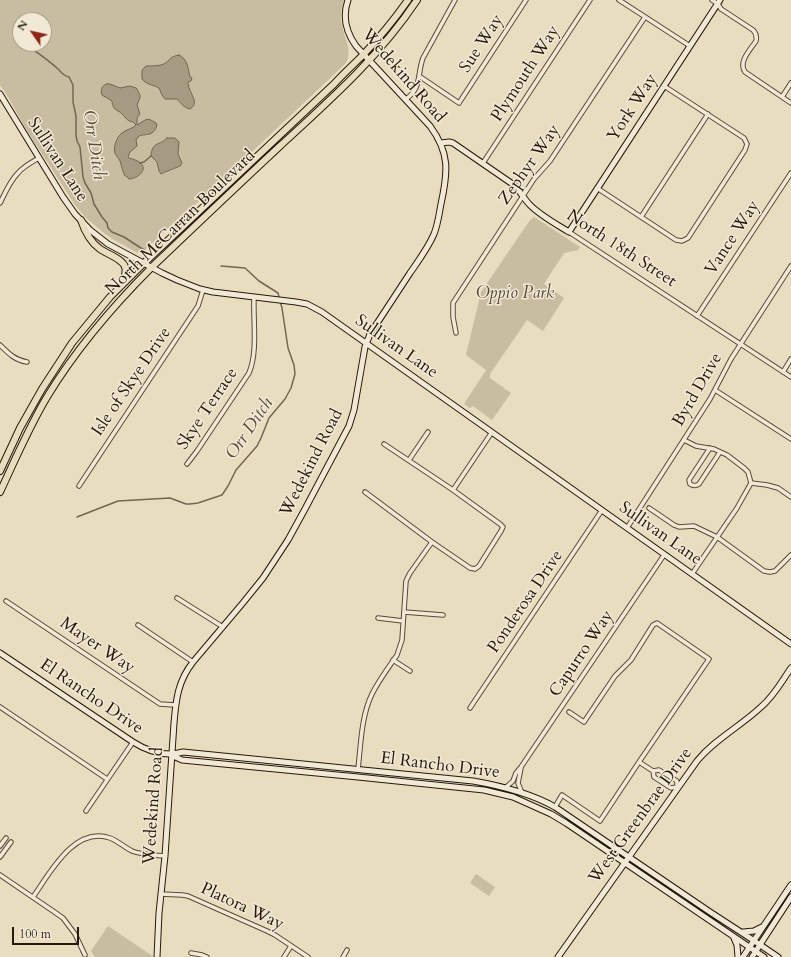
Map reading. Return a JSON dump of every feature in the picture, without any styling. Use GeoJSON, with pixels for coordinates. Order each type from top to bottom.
{"type":"FeatureCollection","features":[{"type":"Feature","properties":{"kind":"main road","name":"North McCarran Boulevard"},"geometry":{"type":"LineString","coordinates":[[0,471],[31,407],[54,369],[72,343],[110,297],[144,263],[334,84],[364,54],[408,0]]}},
{"type":"Feature","properties":{"kind":"main road","name":"North McCarran Boulevard"},"geometry":{"type":"LineString","coordinates":[[0,492],[38,413],[64,370],[98,325],[152,267],[302,126],[369,60],[417,0]]}},
{"type":"Feature","properties":{"kind":"main road"},"geometry":{"type":"LineString","coordinates":[[81,220],[85,231],[94,244],[124,264],[126,270],[122,284]]}},
{"type":"Feature","properties":{"kind":"street","name":"Wedekind Road"},"geometry":{"type":"LineString","coordinates":[[157,957],[171,755],[178,688],[185,673],[193,662],[263,578],[281,551],[305,509],[349,426],[354,410],[366,343],[370,334],[420,258],[434,234],[437,225],[446,177],[446,160],[441,143],[436,133],[430,126],[351,40],[346,28],[344,15],[348,0]]}},
{"type":"Feature","properties":{"kind":"street"},"geometry":{"type":"LineString","coordinates":[[406,99],[413,93],[418,84],[420,65],[423,58],[455,0]]}},
{"type":"Feature","properties":{"kind":"street","name":"Sue Way"},"geometry":{"type":"LineString","coordinates":[[419,76],[459,103],[526,0]]}},
{"type":"Feature","properties":{"kind":"street","name":"Plymouth Way"},"geometry":{"type":"LineString","coordinates":[[483,163],[590,0]]}},
{"type":"Feature","properties":{"kind":"street"},"geometry":{"type":"LineString","coordinates":[[619,0],[690,46]]}},
{"type":"Feature","properties":{"kind":"street"},"geometry":{"type":"LineString","coordinates":[[712,0],[719,2],[722,9],[753,30],[757,35],[756,41],[742,63],[745,72],[791,103]]}},
{"type":"Feature","properties":{"kind":"street","name":"York Way"},"geometry":{"type":"LineString","coordinates":[[569,232],[719,2]]}},
{"type":"Feature","properties":{"kind":"street","name":"Zephyr Way"},"geometry":{"type":"LineString","coordinates":[[456,332],[453,317],[453,303],[523,196],[538,174],[550,161],[645,17]]}},
{"type":"Feature","properties":{"kind":"street"},"geometry":{"type":"LineString","coordinates":[[782,97],[791,83]]}},
{"type":"Feature","properties":{"kind":"street"},"geometry":{"type":"LineString","coordinates":[[597,188],[676,240],[682,241],[688,238],[747,147],[747,144],[744,138],[664,86]]}},
{"type":"Feature","properties":{"kind":"street","name":"Sullivan Lane"},"geometry":{"type":"LineString","coordinates":[[0,94],[63,198],[90,230],[103,240],[177,280],[203,290],[296,302],[315,307],[791,644]]}},
{"type":"Feature","properties":{"kind":"street"},"geometry":{"type":"LineString","coordinates":[[641,217],[708,114]]}},
{"type":"Feature","properties":{"kind":"street","name":"North 18th Street"},"geometry":{"type":"LineString","coordinates":[[441,143],[453,143],[483,163],[514,185],[536,211],[791,377]]}},
{"type":"Feature","properties":{"kind":"street"},"geometry":{"type":"LineString","coordinates":[[0,203],[18,172],[39,158]]}},
{"type":"Feature","properties":{"kind":"street","name":"Vance Way"},"geometry":{"type":"LineString","coordinates":[[697,316],[791,173]]}},
{"type":"Feature","properties":{"kind":"street","name":"Byrd Drive"},"geometry":{"type":"LineString","coordinates":[[627,528],[715,390],[740,344],[791,266]]}},
{"type":"Feature","properties":{"kind":"street","name":"Isle of Skye Drive"},"geometry":{"type":"LineString","coordinates":[[79,486],[198,306],[203,290]]}},
{"type":"Feature","properties":{"kind":"street","name":"Skye Terrace"},"geometry":{"type":"LineString","coordinates":[[187,464],[249,373],[253,361],[254,351],[254,297]]}},
{"type":"Feature","properties":{"kind":"street"},"geometry":{"type":"LineString","coordinates":[[0,346],[18,360],[27,362]]}},
{"type":"Feature","properties":{"kind":"street"},"geometry":{"type":"LineString","coordinates":[[783,372],[791,359]]}},
{"type":"Feature","properties":{"kind":"street"},"geometry":{"type":"LineString","coordinates":[[715,390],[791,440]]}},
{"type":"Feature","properties":{"kind":"street"},"geometry":{"type":"LineString","coordinates":[[409,460],[428,432]]}},
{"type":"Feature","properties":{"kind":"street"},"geometry":{"type":"LineString","coordinates":[[453,490],[492,432]]}},
{"type":"Feature","properties":{"kind":"street"},"geometry":{"type":"LineString","coordinates":[[684,440],[699,447],[710,448],[727,455],[748,472],[751,483],[737,508],[692,574]]}},
{"type":"Feature","properties":{"kind":"street"},"geometry":{"type":"LineString","coordinates":[[365,492],[432,542],[470,568],[475,569],[479,566],[503,527],[453,490],[384,444]]}},
{"type":"Feature","properties":{"kind":"street"},"geometry":{"type":"LineString","coordinates":[[710,448],[689,480],[690,484],[695,486],[699,484],[720,452]]}},
{"type":"Feature","properties":{"kind":"street"},"geometry":{"type":"LineString","coordinates":[[751,483],[778,488],[791,497]]}},
{"type":"Feature","properties":{"kind":"street"},"geometry":{"type":"LineString","coordinates":[[649,508],[674,525],[679,527],[694,526],[717,537],[764,571],[775,571],[791,555]]}},
{"type":"Feature","properties":{"kind":"street","name":"Ponderosa Drive"},"geometry":{"type":"LineString","coordinates":[[470,708],[602,510]]}},
{"type":"Feature","properties":{"kind":"street"},"geometry":{"type":"LineString","coordinates":[[358,770],[366,710],[374,690],[400,648],[402,640],[405,585],[408,576],[432,542]]}},
{"type":"Feature","properties":{"kind":"street","name":"Capurro Way"},"geometry":{"type":"LineString","coordinates":[[505,788],[513,781],[516,773],[664,555]]}},
{"type":"Feature","properties":{"kind":"street"},"geometry":{"type":"LineString","coordinates":[[177,598],[223,627]]}},
{"type":"Feature","properties":{"kind":"street","name":"Mayer Way"},"geometry":{"type":"LineString","coordinates":[[6,601],[160,704],[175,706]]}},
{"type":"Feature","properties":{"kind":"street"},"geometry":{"type":"LineString","coordinates":[[404,612],[443,615]]}},
{"type":"Feature","properties":{"kind":"street"},"geometry":{"type":"LineString","coordinates":[[378,618],[403,621]]}},
{"type":"Feature","properties":{"kind":"street"},"geometry":{"type":"LineString","coordinates":[[555,807],[562,795],[600,821],[709,659],[657,623],[653,625],[631,660],[615,676],[584,722],[569,712]]}},
{"type":"Feature","properties":{"kind":"street"},"geometry":{"type":"LineString","coordinates":[[138,626],[193,662]]}},
{"type":"Feature","properties":{"kind":"street","name":"El Rancho Drive"},"geometry":{"type":"LineString","coordinates":[[0,653],[133,742],[151,751],[171,755],[182,760],[484,790],[513,797],[551,814],[764,957]]}},
{"type":"Feature","properties":{"kind":"street"},"geometry":{"type":"LineString","coordinates":[[393,660],[410,671]]}},
{"type":"Feature","properties":{"kind":"street","name":"West Greenbrae Drive"},"geometry":{"type":"LineString","coordinates":[[558,957],[693,765],[711,746],[762,707],[791,668]]}},
{"type":"Feature","properties":{"kind":"street"},"geometry":{"type":"LineString","coordinates":[[0,707],[107,779]]}},
{"type":"Feature","properties":{"kind":"street"},"geometry":{"type":"LineString","coordinates":[[86,811],[133,742]]}},
{"type":"Feature","properties":{"kind":"street","name":"El Rancho Drive"},"geometry":{"type":"LineString","coordinates":[[171,755],[183,752],[473,781],[522,793],[555,807],[778,957]]}},
{"type":"Feature","properties":{"kind":"street"},"geometry":{"type":"LineString","coordinates":[[640,762],[653,771],[659,770],[677,781],[678,788],[671,788],[654,777],[653,771]]}},
{"type":"Feature","properties":{"kind":"street","name":"Capurro Way"},"geometry":{"type":"LineString","coordinates":[[521,767],[521,774],[518,783],[522,793]]}},
{"type":"Feature","properties":{"kind":"street"},"geometry":{"type":"LineString","coordinates":[[513,797],[517,795],[529,798],[534,797]]}},
{"type":"Feature","properties":{"kind":"street"},"geometry":{"type":"LineString","coordinates":[[33,897],[67,852],[74,845],[84,839],[105,837],[115,840],[128,849],[138,853],[165,856]]}},
{"type":"Feature","properties":{"kind":"street"},"geometry":{"type":"LineString","coordinates":[[0,846],[6,838]]}},
{"type":"Feature","properties":{"kind":"street"},"geometry":{"type":"LineString","coordinates":[[0,857],[11,842]]}},
{"type":"Feature","properties":{"kind":"street"},"geometry":{"type":"LineString","coordinates":[[0,875],[56,913],[66,922],[78,938],[85,955]]}},
{"type":"Feature","properties":{"kind":"street"},"geometry":{"type":"LineString","coordinates":[[743,957],[791,885]]}},
{"type":"Feature","properties":{"kind":"street","name":"Platora Way"},"geometry":{"type":"LineString","coordinates":[[161,894],[188,896],[267,931],[308,957]]}},
{"type":"Feature","properties":{"kind":"street"},"geometry":{"type":"LineString","coordinates":[[752,957],[791,897]]}},
{"type":"Feature","properties":{"kind":"street"},"geometry":{"type":"LineString","coordinates":[[741,932],[754,931],[764,925]]}},
{"type":"Feature","properties":{"kind":"street"},"geometry":{"type":"LineString","coordinates":[[733,937],[737,945],[738,957]]}},
{"type":"Feature","properties":{"kind":"street"},"geometry":{"type":"LineString","coordinates":[[284,957],[291,946]]}},
{"type":"Feature","properties":{"kind":"street"},"geometry":{"type":"LineString","coordinates":[[343,957],[347,950]]}},
{"type":"Feature","properties":{"kind":"street"},"geometry":{"type":"LineString","coordinates":[[191,953],[207,957]]}},
{"type":"Feature","properties":{"kind":"green space"},"geometry":{"type":"Polygon","coordinates":[[[0,0],[344,0],[341,19],[349,50],[348,59],[345,64],[200,201],[188,209],[141,253],[138,253],[114,240],[86,218],[75,205],[24,126],[0,85],[0,0]]]}},
{"type":"Feature","properties":{"kind":"green space","name":"Oppio Park"},"geometry":{"type":"Polygon","coordinates":[[[534,217],[580,247],[578,250],[564,253],[544,284],[564,298],[543,331],[527,320],[490,374],[490,378],[511,393],[492,420],[473,406],[470,408],[464,404],[486,370],[466,355],[481,292],[530,220],[534,217]]]}},
{"type":"Feature","properties":{"kind":"green space"},"geometry":{"type":"Polygon","coordinates":[[[476,874],[495,887],[489,896],[470,883],[476,874]]]}},
{"type":"Feature","properties":{"kind":"green space"},"geometry":{"type":"Polygon","coordinates":[[[108,926],[154,957],[95,957],[91,951],[108,926]]]}},
{"type":"Feature","properties":{"kind":"shaded area"},"geometry":{"type":"Polygon","coordinates":[[[179,55],[186,62],[190,77],[192,78],[191,81],[188,82],[194,100],[193,106],[190,109],[184,106],[177,99],[165,99],[159,88],[142,79],[142,70],[146,66],[162,65],[171,58],[179,55]]]}},
{"type":"Feature","properties":{"kind":"shaded area"},"geometry":{"type":"Polygon","coordinates":[[[107,84],[120,88],[130,86],[136,88],[140,95],[137,105],[140,114],[137,118],[137,125],[149,119],[157,125],[152,133],[139,136],[136,140],[137,146],[130,152],[128,157],[138,161],[143,168],[139,175],[132,179],[125,176],[120,160],[115,153],[115,147],[117,139],[120,135],[136,125],[115,109],[112,101],[102,95],[102,88],[107,84]]]}},
{"type":"Feature","properties":{"kind":"shaded area"},"geometry":{"type":"Polygon","coordinates":[[[167,138],[175,138],[179,142],[178,154],[182,163],[180,166],[161,174],[157,162],[151,156],[153,148],[167,138]]]}},
{"type":"Feature","properties":{"kind":"waterway","name":"Orr Ditch"},"geometry":{"type":"LineString","coordinates":[[37,52],[63,74],[69,77],[73,85],[76,135],[80,147],[83,177],[91,193],[94,204],[107,223],[108,228],[112,232],[124,237],[144,250]]}},
{"type":"Feature","properties":{"kind":"waterway"},"geometry":{"type":"LineString","coordinates":[[140,163],[144,162],[151,156]]}},
{"type":"Feature","properties":{"kind":"waterway","name":"Orr Ditch"},"geometry":{"type":"LineString","coordinates":[[77,517],[118,501],[170,498],[190,504],[198,503],[222,495],[236,470],[257,446],[269,418],[285,399],[291,388],[295,374],[294,365],[288,348],[282,308],[278,293],[259,281],[245,268],[221,266]]}}]}
